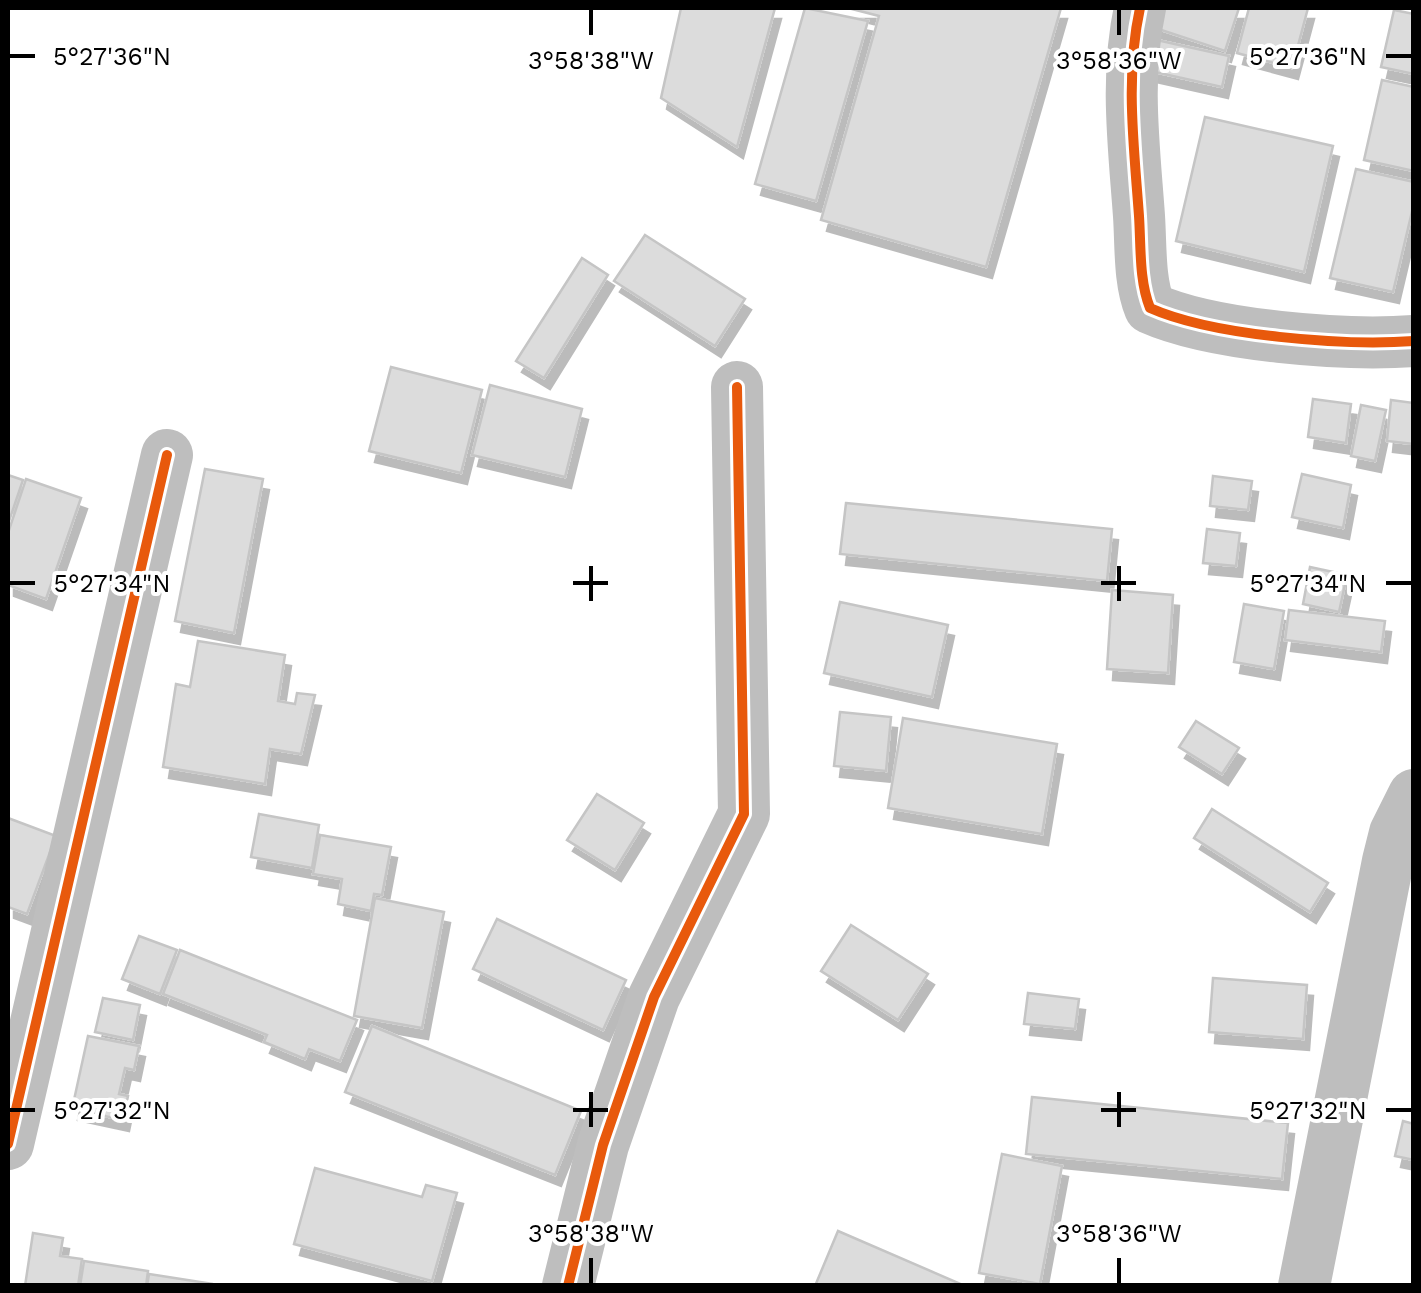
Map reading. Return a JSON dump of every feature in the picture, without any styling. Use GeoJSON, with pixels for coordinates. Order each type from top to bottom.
{"type":"FeatureCollection","features":[{"type":"Feature","properties":{"kind":"street"},"geometry":{"type":"LineString","coordinates":[[1140,8],[1132,44],[1131,100],[1143,279],[1150,308],[1264,333],[1378,344],[1414,341]]}},
{"type":"Feature","properties":{"kind":"street"},"geometry":{"type":"LineString","coordinates":[[568,1286],[604,1145],[654,997],[724,862],[744,814],[747,775],[738,387]]}},
{"type":"Feature","properties":{"kind":"street"},"geometry":{"type":"LineString","coordinates":[[8,1144],[167,456]]}},
{"type":"Feature","properties":{"kind":"street"},"geometry":{"type":"LineString","coordinates":[[1304,1286],[1388,861],[1395,833],[1414,796]]}},
{"type":"Feature","properties":{"kind":"building"},"geometry":{"type":"Polygon","coordinates":[[[681,8],[775,8],[737,147],[661,98],[681,8]]]}},
{"type":"Feature","properties":{"kind":"building"},"geometry":{"type":"Polygon","coordinates":[[[805,8],[868,21],[816,201],[755,184],[805,8]]]}},
{"type":"Feature","properties":{"kind":"building"},"geometry":{"type":"Polygon","coordinates":[[[848,8],[1061,8],[986,267],[821,220],[879,16],[848,8]]]}},
{"type":"Feature","properties":{"kind":"building"},"geometry":{"type":"Polygon","coordinates":[[[1149,8],[1239,8],[1225,51],[1143,24],[1149,8]]]}},
{"type":"Feature","properties":{"kind":"building"},"geometry":{"type":"Polygon","coordinates":[[[1249,8],[1308,8],[1292,68],[1237,53],[1249,8]]]}},
{"type":"Feature","properties":{"kind":"building"},"geometry":{"type":"Polygon","coordinates":[[[1394,10],[1414,14],[1414,74],[1381,67],[1394,10]]]}},
{"type":"Feature","properties":{"kind":"building"},"geometry":{"type":"Polygon","coordinates":[[[1143,37],[1229,56],[1222,87],[1137,68],[1143,37]]]}},
{"type":"Feature","properties":{"kind":"building"},"geometry":{"type":"Polygon","coordinates":[[[1382,80],[1414,87],[1414,171],[1364,160],[1382,80]]]}},
{"type":"Feature","properties":{"kind":"building"},"geometry":{"type":"Polygon","coordinates":[[[1205,117],[1333,146],[1304,272],[1176,241],[1205,117]]]}},
{"type":"Feature","properties":{"kind":"building"},"geometry":{"type":"Polygon","coordinates":[[[1356,169],[1414,182],[1414,203],[1393,292],[1330,278],[1356,169]]]}},
{"type":"Feature","properties":{"kind":"building"},"geometry":{"type":"Polygon","coordinates":[[[645,235],[745,299],[715,346],[614,281],[645,235]]]}},
{"type":"Feature","properties":{"kind":"building"},"geometry":{"type":"Polygon","coordinates":[[[582,258],[608,275],[544,378],[516,361],[582,258]]]}},
{"type":"Feature","properties":{"kind":"building"},"geometry":{"type":"Polygon","coordinates":[[[391,367],[482,390],[461,473],[369,451],[391,367]]]}},
{"type":"Feature","properties":{"kind":"building"},"geometry":{"type":"Polygon","coordinates":[[[490,385],[582,409],[565,477],[472,455],[490,385]]]}},
{"type":"Feature","properties":{"kind":"building"},"geometry":{"type":"Polygon","coordinates":[[[1313,399],[1351,404],[1346,443],[1308,437],[1313,399]]]}},
{"type":"Feature","properties":{"kind":"building"},"geometry":{"type":"Polygon","coordinates":[[[1391,400],[1414,403],[1414,444],[1387,441],[1391,400]]]}},
{"type":"Feature","properties":{"kind":"building"},"geometry":{"type":"Polygon","coordinates":[[[1361,405],[1386,410],[1375,461],[1351,456],[1361,405]]]}},
{"type":"Feature","properties":{"kind":"building"},"geometry":{"type":"Polygon","coordinates":[[[205,469],[263,479],[234,633],[175,621],[205,469]]]}},
{"type":"Feature","properties":{"kind":"building"},"geometry":{"type":"Polygon","coordinates":[[[1302,474],[1351,485],[1343,528],[1292,517],[1302,474]]]}},
{"type":"Feature","properties":{"kind":"building"},"geometry":{"type":"Polygon","coordinates":[[[8,475],[23,480],[8,524],[8,475]]]}},
{"type":"Feature","properties":{"kind":"building"},"geometry":{"type":"Polygon","coordinates":[[[1213,476],[1252,481],[1248,510],[1210,506],[1213,476]]]}},
{"type":"Feature","properties":{"kind":"building"},"geometry":{"type":"Polygon","coordinates":[[[26,479],[81,498],[46,599],[8,585],[8,533],[26,479]]]}},
{"type":"Feature","properties":{"kind":"building"},"geometry":{"type":"Polygon","coordinates":[[[846,503],[1112,529],[1107,581],[840,554],[846,503]]]}},
{"type":"Feature","properties":{"kind":"building"},"geometry":{"type":"Polygon","coordinates":[[[1207,529],[1240,533],[1236,566],[1203,563],[1207,529]]]}},
{"type":"Feature","properties":{"kind":"building"},"geometry":{"type":"Polygon","coordinates":[[[1310,567],[1347,575],[1339,612],[1303,604],[1310,567]]]}},
{"type":"Feature","properties":{"kind":"building"},"geometry":{"type":"Polygon","coordinates":[[[1112,590],[1173,595],[1168,673],[1107,669],[1112,590]]]}},
{"type":"Feature","properties":{"kind":"building"},"geometry":{"type":"Polygon","coordinates":[[[840,602],[948,625],[932,697],[824,673],[840,602]]]}},
{"type":"Feature","properties":{"kind":"building"},"geometry":{"type":"Polygon","coordinates":[[[1244,604],[1284,611],[1274,669],[1234,662],[1244,604]]]}},
{"type":"Feature","properties":{"kind":"building"},"geometry":{"type":"Polygon","coordinates":[[[1289,610],[1385,621],[1381,652],[1285,640],[1289,610]]]}},
{"type":"Feature","properties":{"kind":"building"},"geometry":{"type":"Polygon","coordinates":[[[198,641],[285,655],[278,701],[295,704],[297,693],[315,695],[301,754],[270,749],[265,784],[163,767],[176,684],[190,687],[198,641]]]}},
{"type":"Feature","properties":{"kind":"building"},"geometry":{"type":"Polygon","coordinates":[[[840,712],[891,717],[886,771],[834,766],[840,712]]]}},
{"type":"Feature","properties":{"kind":"building"},"geometry":{"type":"Polygon","coordinates":[[[903,718],[1057,744],[1042,834],[888,808],[903,718]]]}},
{"type":"Feature","properties":{"kind":"building"},"geometry":{"type":"Polygon","coordinates":[[[1196,721],[1239,748],[1222,774],[1179,747],[1196,721]]]}},
{"type":"Feature","properties":{"kind":"building"},"geometry":{"type":"Polygon","coordinates":[[[597,794],[644,823],[615,870],[567,840],[597,794]]]}},
{"type":"Feature","properties":{"kind":"building"},"geometry":{"type":"Polygon","coordinates":[[[1212,809],[1328,883],[1310,912],[1194,838],[1212,809]]]}},
{"type":"Feature","properties":{"kind":"building"},"geometry":{"type":"Polygon","coordinates":[[[259,814],[319,825],[312,868],[251,857],[259,814]]]}},
{"type":"Feature","properties":{"kind":"building"},"geometry":{"type":"Polygon","coordinates":[[[8,818],[56,836],[27,914],[8,907],[8,818]]]}},
{"type":"Feature","properties":{"kind":"building"},"geometry":{"type":"Polygon","coordinates":[[[320,835],[391,847],[382,895],[374,894],[371,911],[338,904],[342,879],[313,874],[320,835]]]}},
{"type":"Feature","properties":{"kind":"building"},"geometry":{"type":"Polygon","coordinates":[[[375,898],[444,912],[422,1028],[354,1016],[375,898]]]}},
{"type":"Feature","properties":{"kind":"building"},"geometry":{"type":"Polygon","coordinates":[[[497,919],[626,980],[603,1030],[473,969],[497,919]]]}},
{"type":"Feature","properties":{"kind":"building"},"geometry":{"type":"Polygon","coordinates":[[[851,925],[928,974],[898,1020],[821,971],[851,925]]]}},
{"type":"Feature","properties":{"kind":"building"},"geometry":{"type":"Polygon","coordinates":[[[139,936],[177,950],[160,994],[122,979],[139,936]]]}},
{"type":"Feature","properties":{"kind":"building"},"geometry":{"type":"Polygon","coordinates":[[[180,950],[357,1020],[340,1061],[309,1049],[305,1059],[264,1042],[267,1035],[163,994],[180,950]]]}},
{"type":"Feature","properties":{"kind":"building"},"geometry":{"type":"Polygon","coordinates":[[[1213,978],[1307,985],[1303,1039],[1209,1032],[1213,978]]]}},
{"type":"Feature","properties":{"kind":"building"},"geometry":{"type":"Polygon","coordinates":[[[1028,993],[1079,999],[1075,1029],[1024,1024],[1028,993]]]}},
{"type":"Feature","properties":{"kind":"building"},"geometry":{"type":"Polygon","coordinates":[[[103,998],[140,1005],[133,1040],[95,1032],[103,998]]]}},
{"type":"Feature","properties":{"kind":"building"},"geometry":{"type":"Polygon","coordinates":[[[372,1026],[581,1111],[555,1175],[345,1092],[372,1026]]]}},
{"type":"Feature","properties":{"kind":"building"},"geometry":{"type":"Polygon","coordinates":[[[88,1036],[139,1046],[134,1070],[125,1068],[119,1094],[128,1096],[123,1120],[72,1109],[88,1036]]]}},
{"type":"Feature","properties":{"kind":"building"},"geometry":{"type":"Polygon","coordinates":[[[1032,1097],[1288,1123],[1282,1179],[1026,1154],[1032,1097]]]}},
{"type":"Feature","properties":{"kind":"building"},"geometry":{"type":"Polygon","coordinates":[[[1403,1121],[1414,1124],[1414,1160],[1395,1156],[1403,1121]]]}},
{"type":"Feature","properties":{"kind":"building"},"geometry":{"type":"Polygon","coordinates":[[[1002,1154],[1062,1166],[1040,1284],[979,1273],[1002,1154]]]}},
{"type":"Feature","properties":{"kind":"building"},"geometry":{"type":"Polygon","coordinates":[[[315,1168],[422,1197],[426,1185],[457,1193],[432,1281],[294,1244],[315,1168]]]}},
{"type":"Feature","properties":{"kind":"building"},"geometry":{"type":"Polygon","coordinates":[[[838,1231],[963,1285],[963,1286],[815,1286],[838,1231]]]}},
{"type":"Feature","properties":{"kind":"building"},"geometry":{"type":"Polygon","coordinates":[[[33,1233],[63,1238],[60,1256],[82,1259],[78,1286],[25,1286],[33,1233]]]}},
{"type":"Feature","properties":{"kind":"building"},"geometry":{"type":"Polygon","coordinates":[[[84,1261],[148,1271],[146,1286],[80,1286],[84,1261]]]}},
{"type":"Feature","properties":{"kind":"building"},"geometry":{"type":"Polygon","coordinates":[[[149,1274],[213,1284],[147,1286],[149,1274]]]}},
{"type":"Feature","properties":{"kind":"cycle path"},"geometry":{"type":"LineString","coordinates":[[1140,8],[1132,112],[1141,263],[1150,308],[1208,326],[1279,337],[1414,341]]}},
{"type":"Feature","properties":{"kind":"cycle path"},"geometry":{"type":"LineString","coordinates":[[568,1286],[603,1145],[654,997],[744,814],[737,387]]}},
{"type":"Feature","properties":{"kind":"cycle path"},"geometry":{"type":"LineString","coordinates":[[8,1144],[167,455]]}}]}
